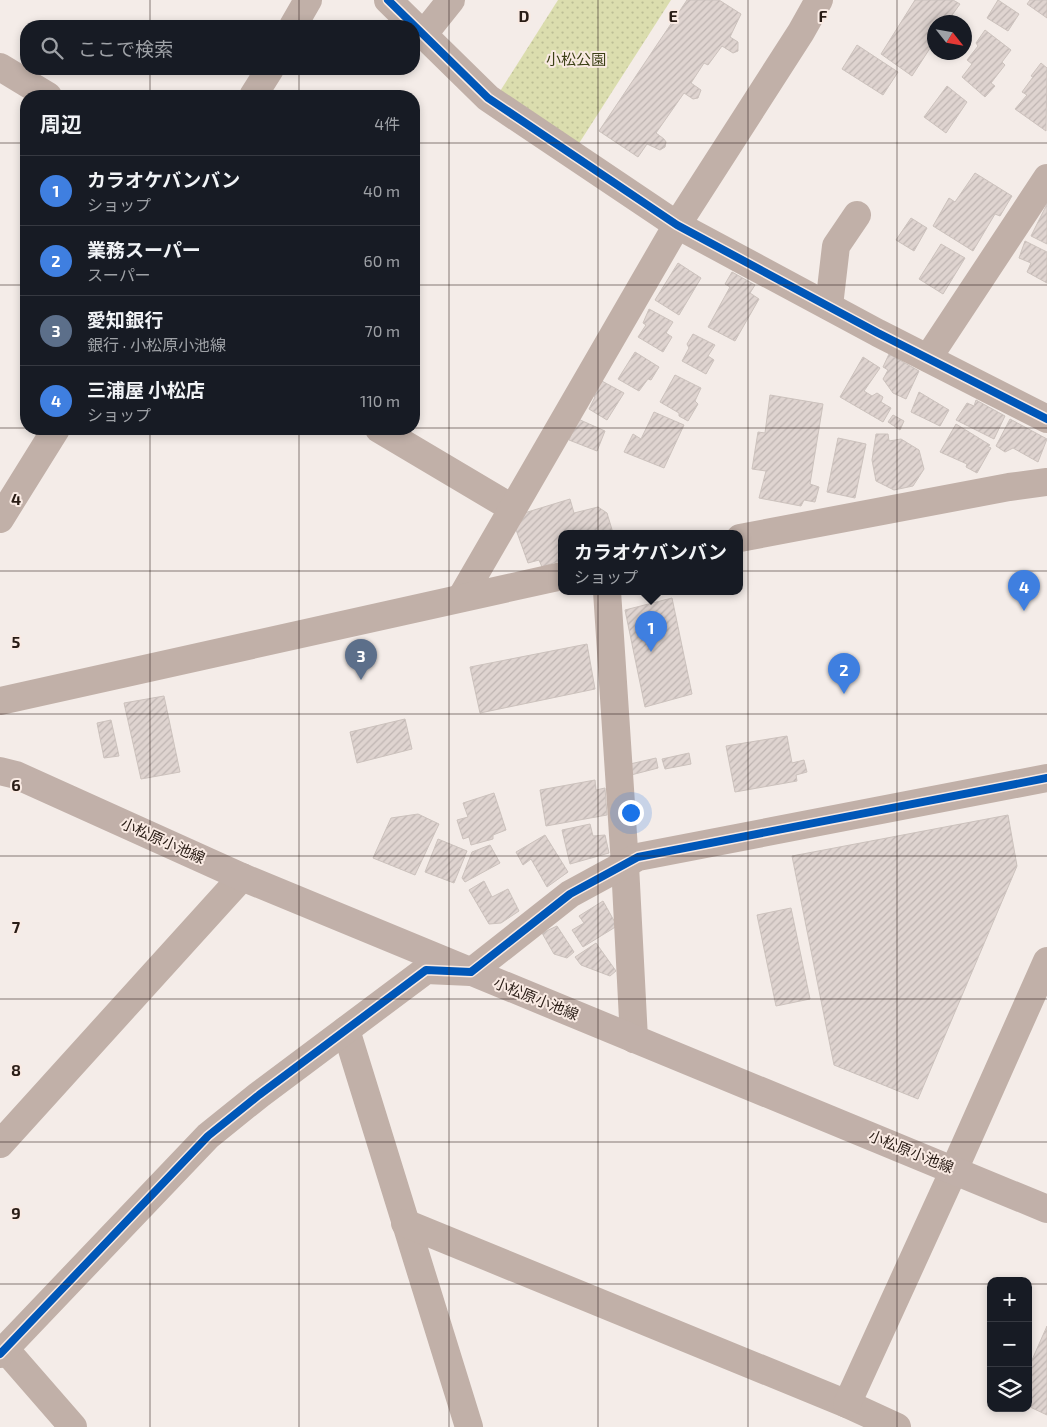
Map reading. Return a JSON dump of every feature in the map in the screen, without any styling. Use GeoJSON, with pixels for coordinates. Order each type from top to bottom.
{"type":"FeatureCollection","features":[{"type":"Feature","properties":{"kind":"main road","name":"小松原小池線"},"geometry":{"type":"LineString","coordinates":[[0,771],[16,775],[242,877],[1047,1209]]}},
{"type":"Feature","properties":{"kind":"street"},"geometry":{"type":"LineString","coordinates":[[296,20],[308,0]]}},
{"type":"Feature","properties":{"kind":"street"},"geometry":{"type":"LineString","coordinates":[[388,0],[408,20]]}},
{"type":"Feature","properties":{"kind":"street"},"geometry":{"type":"LineString","coordinates":[[423,35],[451,0]]}},
{"type":"Feature","properties":{"kind":"street"},"geometry":{"type":"LineString","coordinates":[[461,598],[678,225],[801,32],[819,0]]}},
{"type":"Feature","properties":{"kind":"street"},"geometry":{"type":"LineString","coordinates":[[420,32],[488,98],[678,225],[1047,419]]}},
{"type":"Feature","properties":{"kind":"street"},"geometry":{"type":"LineString","coordinates":[[0,68],[38,90]]}},
{"type":"Feature","properties":{"kind":"street"},"geometry":{"type":"LineString","coordinates":[[258,90],[266,75]]}},
{"type":"Feature","properties":{"kind":"street"},"geometry":{"type":"LineString","coordinates":[[928,358],[1047,178]]}},
{"type":"Feature","properties":{"kind":"street"},"geometry":{"type":"LineString","coordinates":[[829,306],[836,246],[857,215]]}},
{"type":"Feature","properties":{"kind":"street"},"geometry":{"type":"LineString","coordinates":[[0,519],[52,435]]}},
{"type":"Feature","properties":{"kind":"street"},"geometry":{"type":"LineString","coordinates":[[389,435],[512,508]]}},
{"type":"Feature","properties":{"kind":"street"},"geometry":{"type":"LineString","coordinates":[[743,537],[1009,487],[1047,482]]}},
{"type":"Feature","properties":{"kind":"street"},"geometry":{"type":"LineString","coordinates":[[0,701],[558,577]]}},
{"type":"Feature","properties":{"kind":"street"},"geometry":{"type":"LineString","coordinates":[[607,595],[634,1039]]}},
{"type":"Feature","properties":{"kind":"street"},"geometry":{"type":"LineString","coordinates":[[72,1427],[3,1352],[208,1136],[259,1095],[426,970],[471,972],[570,894],[638,857],[1047,778]]}},
{"type":"Feature","properties":{"kind":"street"},"geometry":{"type":"LineString","coordinates":[[0,1144],[242,877]]}},
{"type":"Feature","properties":{"kind":"street"},"geometry":{"type":"LineString","coordinates":[[847,1404],[1047,961]]}},
{"type":"Feature","properties":{"kind":"street"},"geometry":{"type":"LineString","coordinates":[[346,1030],[469,1427]]}},
{"type":"Feature","properties":{"kind":"street"},"geometry":{"type":"LineString","coordinates":[[405,1223],[847,1404],[897,1427]]}},
{"type":"Feature","properties":{"kind":"green space","name":"小松公園"},"geometry":{"type":"Polygon","coordinates":[[[558,0],[671,0],[576,148],[497,96],[558,0]]]}},
{"type":"Feature","properties":{"kind":"building"},"geometry":{"type":"Polygon","coordinates":[[[687,0],[719,0],[741,14],[730,37],[738,42],[738,51],[733,53],[722,46],[708,65],[704,63],[691,83],[701,90],[698,98],[693,99],[684,93],[656,133],[666,142],[665,147],[660,150],[647,144],[638,157],[599,131],[687,0]]]}},
{"type":"Feature","properties":{"kind":"building"},"geometry":{"type":"Polygon","coordinates":[[[915,0],[953,0],[960,4],[952,15],[927,15],[927,53],[912,76],[881,54],[915,0]]]}},
{"type":"Feature","properties":{"kind":"building"},"geometry":{"type":"Polygon","coordinates":[[[998,0],[1019,14],[1008,31],[987,18],[998,0]]]}},
{"type":"Feature","properties":{"kind":"building"},"geometry":{"type":"Polygon","coordinates":[[[1030,0],[1047,0],[1047,18],[1027,4],[1030,0]]]}},
{"type":"Feature","properties":{"kind":"building"},"geometry":{"type":"Polygon","coordinates":[[[985,30],[1011,50],[1002,62],[1005,65],[991,83],[995,86],[985,97],[962,77],[972,64],[967,60],[972,60],[972,54],[978,46],[976,43],[985,30]]]}},
{"type":"Feature","properties":{"kind":"building"},"geometry":{"type":"Polygon","coordinates":[[[857,45],[898,72],[883,95],[842,69],[857,45]]]}},
{"type":"Feature","properties":{"kind":"building"},"geometry":{"type":"Polygon","coordinates":[[[1041,63],[1047,68],[1046,131],[1015,109],[1027,95],[1022,92],[1041,63]]]}},
{"type":"Feature","properties":{"kind":"building"},"geometry":{"type":"Polygon","coordinates":[[[947,86],[967,102],[946,133],[924,117],[947,86]]]}},
{"type":"Feature","properties":{"kind":"building"},"geometry":{"type":"Polygon","coordinates":[[[975,173],[1012,196],[1000,216],[995,214],[973,251],[933,226],[949,198],[955,202],[975,173]]]}},
{"type":"Feature","properties":{"kind":"building"},"geometry":{"type":"Polygon","coordinates":[[[1047,204],[1047,244],[1031,236],[1047,204]]]}},
{"type":"Feature","properties":{"kind":"building"},"geometry":{"type":"Polygon","coordinates":[[[911,218],[927,228],[914,251],[896,240],[911,218]]]}},
{"type":"Feature","properties":{"kind":"building"},"geometry":{"type":"Polygon","coordinates":[[[1025,241],[1047,252],[1047,283],[1027,272],[1031,263],[1019,258],[1025,241]]]}},
{"type":"Feature","properties":{"kind":"building"},"geometry":{"type":"Polygon","coordinates":[[[941,244],[965,258],[943,294],[919,279],[941,244]]]}},
{"type":"Feature","properties":{"kind":"building"},"geometry":{"type":"Polygon","coordinates":[[[678,263],[701,278],[679,315],[655,300],[678,263]]]}},
{"type":"Feature","properties":{"kind":"building"},"geometry":{"type":"Polygon","coordinates":[[[732,272],[755,285],[750,293],[759,299],[735,341],[708,327],[730,287],[725,284],[732,272]]]}},
{"type":"Feature","properties":{"kind":"building"},"geometry":{"type":"Polygon","coordinates":[[[649,309],[673,322],[666,333],[672,337],[663,352],[638,337],[646,325],[643,323],[649,309]]]}},
{"type":"Feature","properties":{"kind":"building"},"geometry":{"type":"Polygon","coordinates":[[[693,334],[715,345],[708,356],[714,360],[706,374],[682,361],[689,348],[687,344],[693,334]]]}},
{"type":"Feature","properties":{"kind":"building"},"geometry":{"type":"Polygon","coordinates":[[[635,352],[659,367],[651,380],[648,379],[639,391],[618,379],[635,352]]]}},
{"type":"Feature","properties":{"kind":"building"},"geometry":{"type":"Polygon","coordinates":[[[889,354],[919,371],[906,399],[893,393],[883,379],[888,370],[883,367],[889,354]]]}},
{"type":"Feature","properties":{"kind":"building"},"geometry":{"type":"Polygon","coordinates":[[[863,357],[880,368],[864,391],[872,396],[877,393],[883,397],[881,402],[891,408],[883,422],[840,397],[863,357]]]}},
{"type":"Feature","properties":{"kind":"building"},"geometry":{"type":"Polygon","coordinates":[[[675,375],[701,388],[695,401],[698,404],[688,421],[679,416],[679,413],[660,402],[675,375]]]}},
{"type":"Feature","properties":{"kind":"building"},"geometry":{"type":"Polygon","coordinates":[[[600,380],[624,393],[607,420],[589,409],[600,380]]]}},
{"type":"Feature","properties":{"kind":"building"},"geometry":{"type":"Polygon","coordinates":[[[919,392],[949,410],[940,426],[911,412],[919,392]]]}},
{"type":"Feature","properties":{"kind":"building"},"geometry":{"type":"Polygon","coordinates":[[[770,395],[823,404],[810,484],[819,487],[815,502],[804,500],[801,506],[759,498],[766,471],[752,469],[758,432],[765,433],[770,395]]]}},
{"type":"Feature","properties":{"kind":"building"},"geometry":{"type":"Polygon","coordinates":[[[976,400],[1005,416],[994,439],[956,420],[967,403],[974,406],[976,400]]]}},
{"type":"Feature","properties":{"kind":"building"},"geometry":{"type":"Polygon","coordinates":[[[654,412],[684,425],[664,468],[624,452],[633,434],[641,439],[654,412]]]}},
{"type":"Feature","properties":{"kind":"building"},"geometry":{"type":"Polygon","coordinates":[[[893,415],[904,421],[900,430],[888,422],[893,415]]]}},
{"type":"Feature","properties":{"kind":"building"},"geometry":{"type":"Polygon","coordinates":[[[578,419],[605,431],[597,451],[569,440],[578,419]]]}},
{"type":"Feature","properties":{"kind":"building"},"geometry":{"type":"Polygon","coordinates":[[[1010,419],[1047,439],[1038,462],[1013,448],[1005,452],[996,446],[1010,419]]]}},
{"type":"Feature","properties":{"kind":"building"},"geometry":{"type":"Polygon","coordinates":[[[956,424],[990,445],[987,446],[991,448],[977,473],[966,467],[967,464],[940,452],[956,424]]]}},
{"type":"Feature","properties":{"kind":"building"},"geometry":{"type":"Polygon","coordinates":[[[876,434],[888,434],[889,441],[901,439],[919,450],[924,469],[913,486],[894,490],[876,481],[872,460],[876,434]]]}},
{"type":"Feature","properties":{"kind":"building"},"geometry":{"type":"Polygon","coordinates":[[[838,438],[866,444],[855,498],[827,492],[838,438]]]}},
{"type":"Feature","properties":{"kind":"building"},"geometry":{"type":"Polygon","coordinates":[[[570,499],[574,513],[598,507],[607,513],[612,530],[558,530],[558,561],[542,567],[539,560],[528,563],[514,524],[521,514],[570,499]]]}},
{"type":"Feature","properties":{"kind":"building"},"geometry":{"type":"Polygon","coordinates":[[[672,598],[692,694],[645,707],[625,610],[672,598]]]}},
{"type":"Feature","properties":{"kind":"building"},"geometry":{"type":"Polygon","coordinates":[[[587,644],[595,689],[480,713],[470,667],[587,644]]]}},
{"type":"Feature","properties":{"kind":"building"},"geometry":{"type":"Polygon","coordinates":[[[164,696],[180,772],[141,779],[124,703],[164,696]]]}},
{"type":"Feature","properties":{"kind":"building"},"geometry":{"type":"Polygon","coordinates":[[[405,719],[412,749],[357,763],[350,732],[405,719]]]}},
{"type":"Feature","properties":{"kind":"building"},"geometry":{"type":"Polygon","coordinates":[[[111,720],[119,756],[104,758],[97,723],[111,720]]]}},
{"type":"Feature","properties":{"kind":"building"},"geometry":{"type":"Polygon","coordinates":[[[787,736],[792,763],[804,760],[807,772],[796,775],[797,781],[735,792],[726,746],[787,736]]]}},
{"type":"Feature","properties":{"kind":"building"},"geometry":{"type":"Polygon","coordinates":[[[689,753],[691,764],[665,769],[662,759],[689,753]]]}},
{"type":"Feature","properties":{"kind":"building"},"geometry":{"type":"Polygon","coordinates":[[[656,758],[658,768],[631,775],[630,764],[656,758]]]}},
{"type":"Feature","properties":{"kind":"building"},"geometry":{"type":"Polygon","coordinates":[[[595,780],[596,790],[605,788],[607,815],[546,826],[540,790],[595,780]]]}},
{"type":"Feature","properties":{"kind":"building"},"geometry":{"type":"Polygon","coordinates":[[[494,793],[506,830],[493,835],[493,839],[471,845],[469,837],[463,839],[457,820],[468,817],[463,803],[494,793]]]}},
{"type":"Feature","properties":{"kind":"building"},"geometry":{"type":"Polygon","coordinates":[[[418,814],[439,824],[415,875],[373,858],[391,818],[418,814]]]}},
{"type":"Feature","properties":{"kind":"building"},"geometry":{"type":"Polygon","coordinates":[[[1008,815],[1017,866],[918,1099],[834,1065],[792,856],[1008,815]]]}},
{"type":"Feature","properties":{"kind":"building"},"geometry":{"type":"Polygon","coordinates":[[[590,824],[593,836],[605,835],[609,853],[570,864],[562,830],[590,824]]]}},
{"type":"Feature","properties":{"kind":"building"},"geometry":{"type":"Polygon","coordinates":[[[545,835],[568,872],[547,887],[531,859],[523,865],[516,852],[545,835]]]}},
{"type":"Feature","properties":{"kind":"building"},"geometry":{"type":"Polygon","coordinates":[[[438,839],[467,851],[454,883],[425,872],[438,839]]]}},
{"type":"Feature","properties":{"kind":"building"},"geometry":{"type":"Polygon","coordinates":[[[490,845],[500,863],[465,882],[462,878],[472,852],[490,845]]]}},
{"type":"Feature","properties":{"kind":"building"},"geometry":{"type":"Polygon","coordinates":[[[484,881],[492,897],[508,889],[519,911],[501,923],[489,924],[469,890],[484,881]]]}},
{"type":"Feature","properties":{"kind":"building"},"geometry":{"type":"Polygon","coordinates":[[[603,901],[617,926],[583,947],[572,930],[584,923],[579,916],[603,901]]]}},
{"type":"Feature","properties":{"kind":"building"},"geometry":{"type":"Polygon","coordinates":[[[791,908],[810,999],[776,1006],[757,915],[791,908]]]}},
{"type":"Feature","properties":{"kind":"building"},"geometry":{"type":"Polygon","coordinates":[[[557,926],[574,952],[567,958],[554,954],[542,933],[557,926]]]}},
{"type":"Feature","properties":{"kind":"building"},"geometry":{"type":"Polygon","coordinates":[[[596,943],[616,971],[610,976],[581,965],[575,957],[596,943]]]}},
{"type":"Feature","properties":{"kind":"building"},"geometry":{"type":"Polygon","coordinates":[[[1047,1326],[1047,1415],[1032,1408],[1032,1360],[1047,1326]]]}},
{"type":"Feature","properties":{"kind":"cycle path"},"geometry":{"type":"LineString","coordinates":[[388,0],[408,20]]}},
{"type":"Feature","properties":{"kind":"cycle path"},"geometry":{"type":"LineString","coordinates":[[420,31],[488,98],[677,225],[878,333],[1047,419]]}},
{"type":"Feature","properties":{"kind":"cycle path"},"geometry":{"type":"LineString","coordinates":[[0,1354],[208,1136],[259,1095],[426,970],[471,972],[570,894],[638,857],[1047,778]]}},
{"type":"Feature","properties":{"kind":"place","name":"三浦屋 小松店"},"geometry":{"type":"Point","coordinates":[1024,611]}},
{"type":"Feature","properties":{"kind":"place","name":"カラオケバンバン"},"geometry":{"type":"Point","coordinates":[651,652]}},
{"type":"Feature","properties":{"kind":"place","name":"愛知銀行"},"geometry":{"type":"Point","coordinates":[361,680]}},
{"type":"Feature","properties":{"kind":"place","name":"業務スーパー"},"geometry":{"type":"Point","coordinates":[844,694]}}]}
